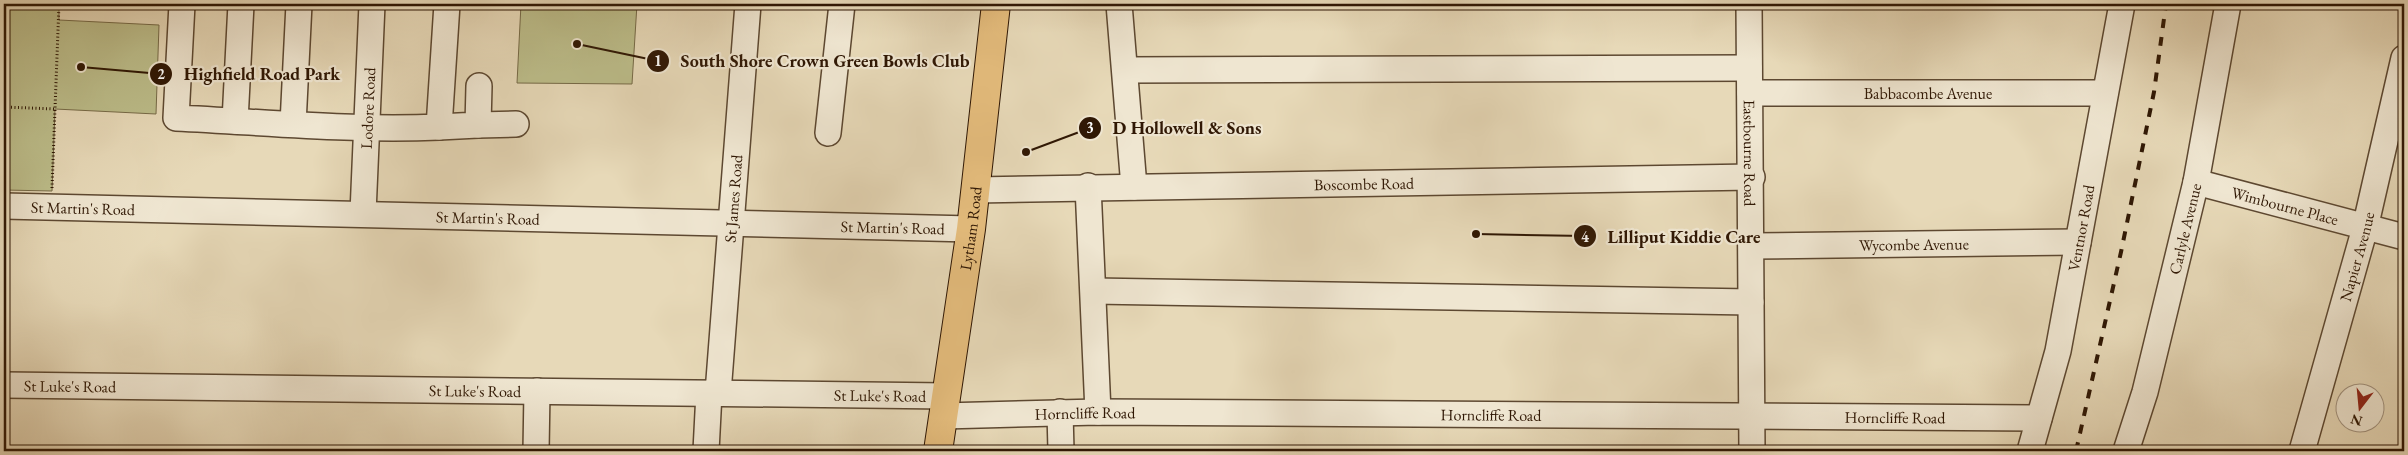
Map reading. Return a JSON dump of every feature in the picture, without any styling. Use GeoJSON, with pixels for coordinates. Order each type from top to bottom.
{"type":"FeatureCollection","features":[{"type":"Feature","properties":{"kind":"main road","name":"Lytham Road"},"geometry":{"type":"LineString","coordinates":[[938,451],[971,229],[996,4]]}},
{"type":"Feature","properties":{"kind":"street"},"geometry":{"type":"LineString","coordinates":[[182,4],[176,118],[366,128],[516,124]]}},
{"type":"Feature","properties":{"kind":"street"},"geometry":{"type":"LineString","coordinates":[[235,121],[241,4]]}},
{"type":"Feature","properties":{"kind":"street"},"geometry":{"type":"LineString","coordinates":[[293,124],[299,4]]}},
{"type":"Feature","properties":{"kind":"street","name":"Lodore Road"},"geometry":{"type":"LineString","coordinates":[[363,213],[372,4]]}},
{"type":"Feature","properties":{"kind":"street"},"geometry":{"type":"LineString","coordinates":[[439,127],[446,4]]}},
{"type":"Feature","properties":{"kind":"street","name":"St James Road"},"geometry":{"type":"LineString","coordinates":[[706,451],[732,222],[748,4]]}},
{"type":"Feature","properties":{"kind":"street"},"geometry":{"type":"LineString","coordinates":[[828,134],[842,4]]}},
{"type":"Feature","properties":{"kind":"street"},"geometry":{"type":"LineString","coordinates":[[1119,4],[1134,187]]}},
{"type":"Feature","properties":{"kind":"street","name":"Eastbourne Road"},"geometry":{"type":"LineString","coordinates":[[1749,4],[1752,177],[1752,451]]}},
{"type":"Feature","properties":{"kind":"street","name":"Ventnor Road"},"geometry":{"type":"LineString","coordinates":[[2030,451],[2058,351],[2122,4]]}},
{"type":"Feature","properties":{"kind":"street","name":"Carlyle Avenue"},"geometry":{"type":"LineString","coordinates":[[2126,451],[2145,392],[2196,182],[2228,4]]}},
{"type":"Feature","properties":{"kind":"street","name":"Napier Avenue"},"geometry":{"type":"LineString","coordinates":[[2302,451],[2365,228],[2404,58]]}},
{"type":"Feature","properties":{"kind":"street"},"geometry":{"type":"LineString","coordinates":[[1125,70],[1749,68]]}},
{"type":"Feature","properties":{"kind":"street"},"geometry":{"type":"LineString","coordinates":[[478,126],[479,86]]}},
{"type":"Feature","properties":{"kind":"street","name":"Babbacombe Avenue"},"geometry":{"type":"LineString","coordinates":[[1750,93],[2105,92]]}},
{"type":"Feature","properties":{"kind":"street","name":"Boscombe Road"},"geometry":{"type":"LineString","coordinates":[[975,190],[1088,186],[1134,187],[1752,177]]}},
{"type":"Feature","properties":{"kind":"street","name":"Wimbourne Place"},"geometry":{"type":"LineString","coordinates":[[2196,182],[2404,238]]}},
{"type":"Feature","properties":{"kind":"street"},"geometry":{"type":"LineString","coordinates":[[1088,186],[1098,412]]}},
{"type":"Feature","properties":{"kind":"street","name":"St Martin's Road"},"geometry":{"type":"LineString","coordinates":[[4,206],[363,213],[971,229]]}},
{"type":"Feature","properties":{"kind":"street","name":"Wycombe Avenue"},"geometry":{"type":"LineString","coordinates":[[1752,246],[2078,242]]}},
{"type":"Feature","properties":{"kind":"street"},"geometry":{"type":"LineString","coordinates":[[1094,292],[1751,302]]}},
{"type":"Feature","properties":{"kind":"street","name":"St Luke's Road"},"geometry":{"type":"LineString","coordinates":[[4,385],[713,393],[944,406]]}},
{"type":"Feature","properties":{"kind":"street"},"geometry":{"type":"LineString","coordinates":[[536,451],[537,391]]}},
{"type":"Feature","properties":{"kind":"street","name":"Horncliffe Road"},"geometry":{"type":"LineString","coordinates":[[944,406],[1060,412],[2039,418]]}},
{"type":"Feature","properties":{"kind":"street"},"geometry":{"type":"LineString","coordinates":[[1060,412],[1061,451]]}},
{"type":"Feature","properties":{"kind":"path"},"geometry":{"type":"LineString","coordinates":[[52,192],[59,4]]}},
{"type":"Feature","properties":{"kind":"path"},"geometry":{"type":"LineString","coordinates":[[4,107],[55,109]]}},
{"type":"Feature","properties":{"kind":"green space"},"geometry":{"type":"Polygon","coordinates":[[[4,4],[59,4],[59,20],[159,25],[156,114],[55,109],[52,191],[4,190],[4,4]]]}},
{"type":"Feature","properties":{"kind":"green space"},"geometry":{"type":"Polygon","coordinates":[[[521,4],[637,4],[632,84],[517,83],[521,4]]]}},
{"type":"Feature","properties":{"kind":"railway"},"geometry":{"type":"LineString","coordinates":[[2076,451],[2121,252],[2154,92],[2166,4]]}},
{"type":"Feature","properties":{"kind":"place","name":"South Shore Crown Green Bowls Club"},"geometry":{"type":"Point","coordinates":[577,44]}},
{"type":"Feature","properties":{"kind":"place","name":"Highfield Road Park"},"geometry":{"type":"Point","coordinates":[81,67]}},
{"type":"Feature","properties":{"kind":"place","name":"D Hollowell & Sons"},"geometry":{"type":"Point","coordinates":[1026,152]}},
{"type":"Feature","properties":{"kind":"place","name":"Lilliput Kiddie Care"},"geometry":{"type":"Point","coordinates":[1476,234]}}]}
